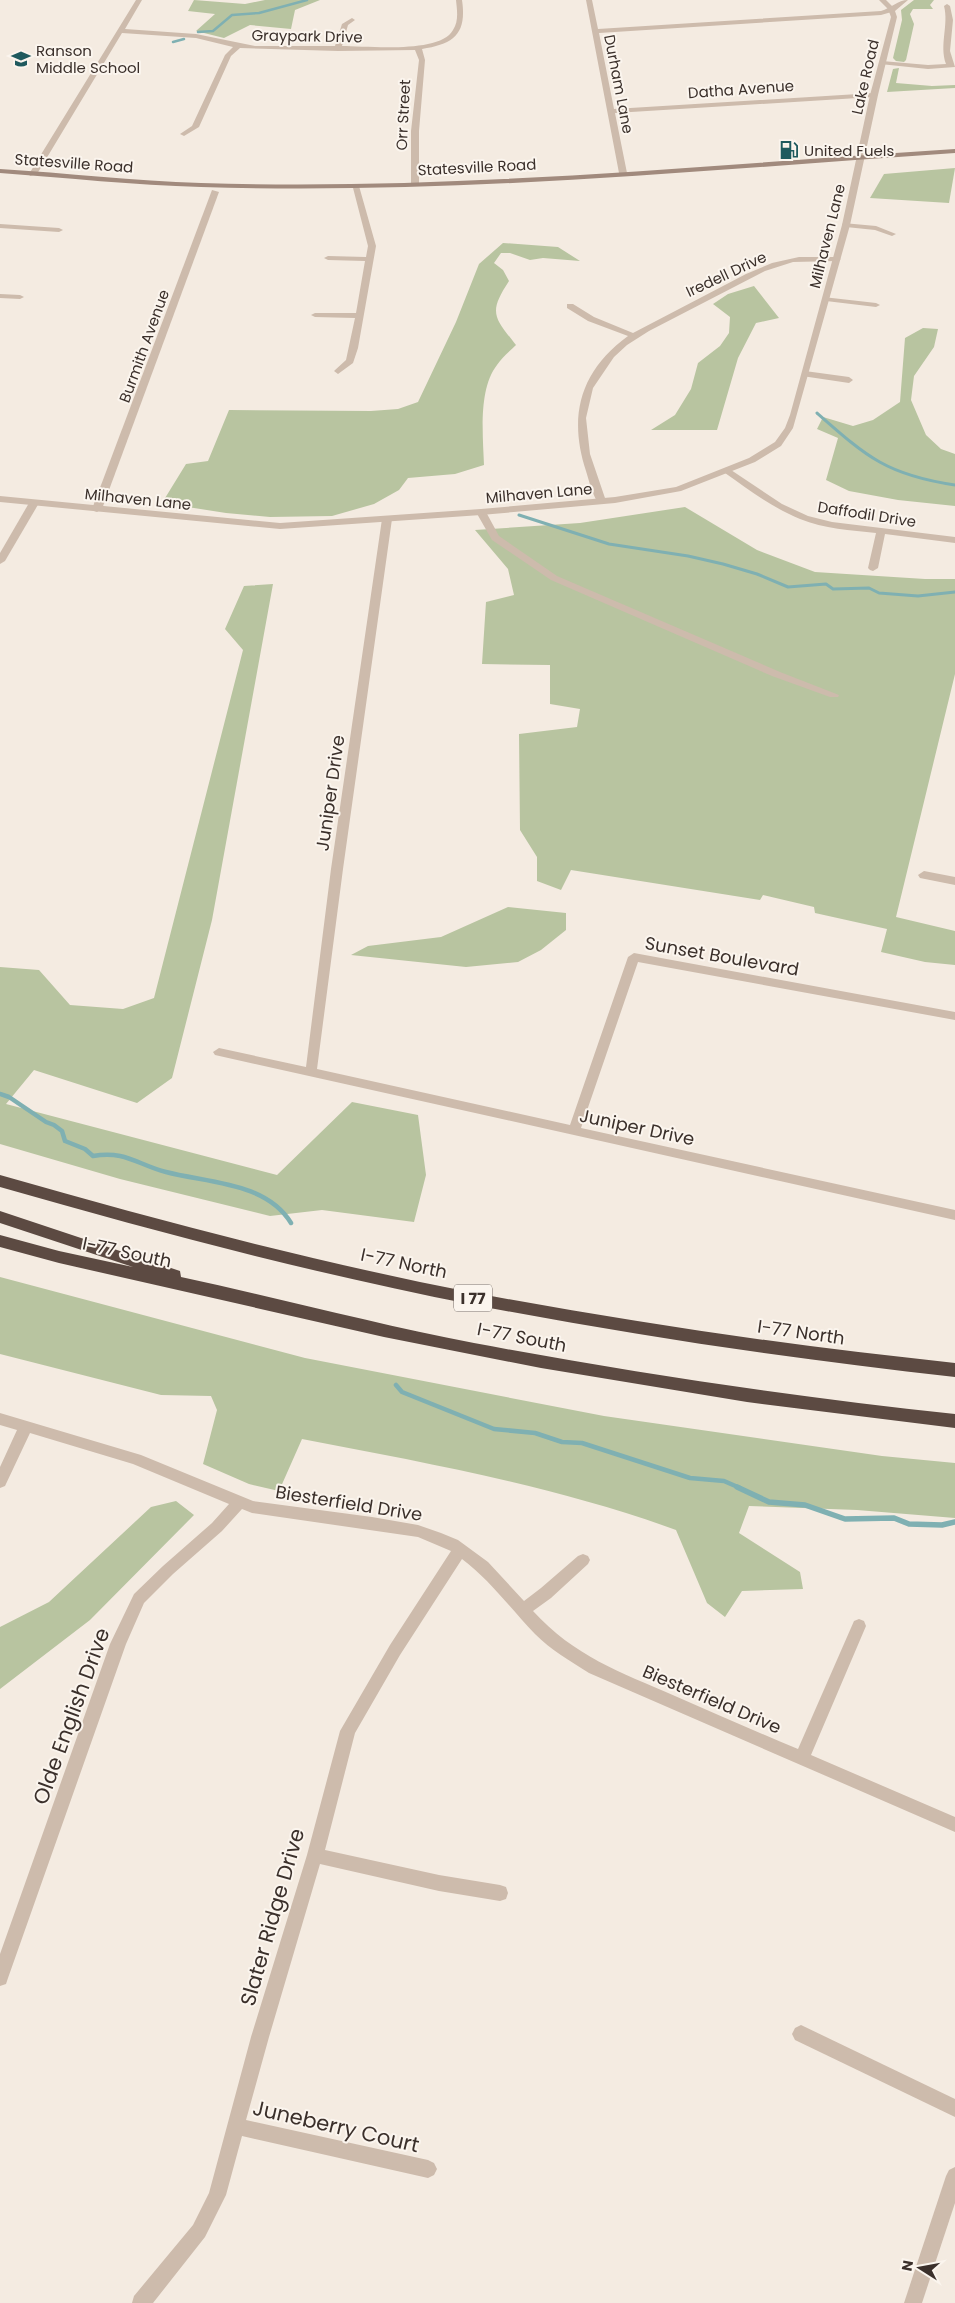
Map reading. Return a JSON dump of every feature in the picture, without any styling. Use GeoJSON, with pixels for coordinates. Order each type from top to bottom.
{"type":"FeatureCollection","features":[{"type":"Feature","properties":{"kind":"highway","name":"I-77 North"},"geometry":{"type":"LineString","coordinates":[[0,1181],[217,1241],[451,1294],[670,1333],[848,1358],[955,1370]]}},
{"type":"Feature","properties":{"kind":"highway"},"geometry":{"type":"LineString","coordinates":[[0,1216],[237,1296]]}},
{"type":"Feature","properties":{"kind":"highway","name":"I-77 South"},"geometry":{"type":"LineString","coordinates":[[0,1241],[89,1265],[237,1296],[406,1335],[593,1371],[796,1402],[955,1421]]}},
{"type":"Feature","properties":{"kind":"main road","name":"Statesville Road"},"geometry":{"type":"LineString","coordinates":[[0,179],[215,192],[520,186],[861,162],[955,151]]}},
{"type":"Feature","properties":{"kind":"main road","name":"Statesville Road"},"geometry":{"type":"LineString","coordinates":[[0,171],[201,184],[355,189],[623,173],[955,158]]}},
{"type":"Feature","properties":{"kind":"street"},"geometry":{"type":"LineString","coordinates":[[32,174],[139,0]]}},
{"type":"Feature","properties":{"kind":"street","name":"Graypark Drive"},"geometry":{"type":"LineString","coordinates":[[120,31],[196,36],[238,46],[338,49],[418,48],[441,44],[450,40],[456,33],[459,27],[459,0]]}},
{"type":"Feature","properties":{"kind":"street","name":"Durham Lane"},"geometry":{"type":"LineString","coordinates":[[589,0],[623,173]]}},
{"type":"Feature","properties":{"kind":"street"},"geometry":{"type":"LineString","coordinates":[[882,0],[893,10]]}},
{"type":"Feature","properties":{"kind":"street"},"geometry":{"type":"LineString","coordinates":[[595,31],[822,17],[893,10],[904,0]]}},
{"type":"Feature","properties":{"kind":"street"},"geometry":{"type":"LineString","coordinates":[[947,6],[952,14],[946,58],[953,65]]}},
{"type":"Feature","properties":{"kind":"street","name":"Lake Road"},"geometry":{"type":"LineString","coordinates":[[861,162],[874,95],[894,17],[893,10]]}},
{"type":"Feature","properties":{"kind":"street"},"geometry":{"type":"LineString","coordinates":[[338,49],[344,24],[352,20]]}},
{"type":"Feature","properties":{"kind":"street"},"geometry":{"type":"LineString","coordinates":[[184,134],[195,127],[228,55],[238,46]]}},
{"type":"Feature","properties":{"kind":"street","name":"Orr Street"},"geometry":{"type":"LineString","coordinates":[[415,184],[415,131],[422,60],[421,52],[418,48]]}},
{"type":"Feature","properties":{"kind":"street"},"geometry":{"type":"LineString","coordinates":[[882,63],[928,67],[953,65]]}},
{"type":"Feature","properties":{"kind":"street","name":"Datha Avenue"},"geometry":{"type":"LineString","coordinates":[[610,111],[874,95]]}},
{"type":"Feature","properties":{"kind":"street","name":"Milhaven Lane"},"geometry":{"type":"LineString","coordinates":[[0,499],[280,526],[480,512],[601,501],[678,489],[728,471],[774,447],[784,437],[794,415],[837,259],[861,162]]}},
{"type":"Feature","properties":{"kind":"street"},"geometry":{"type":"LineString","coordinates":[[338,371],[350,361],[370,259],[371,242],[355,189]]}},
{"type":"Feature","properties":{"kind":"street","name":"Burmith Avenue"},"geometry":{"type":"LineString","coordinates":[[97,509],[215,192]]}},
{"type":"Feature","properties":{"kind":"street"},"geometry":{"type":"LineString","coordinates":[[846,224],[876,228],[892,234]]}},
{"type":"Feature","properties":{"kind":"street"},"geometry":{"type":"LineString","coordinates":[[0,226],[59,230]]}},
{"type":"Feature","properties":{"kind":"street"},"geometry":{"type":"LineString","coordinates":[[328,258],[370,259]]}},
{"type":"Feature","properties":{"kind":"street","name":"Iredell Drive"},"geometry":{"type":"LineString","coordinates":[[601,501],[584,452],[580,434],[583,404],[598,372],[618,348],[634,336],[719,292],[783,263],[799,260],[837,259]]}},
{"type":"Feature","properties":{"kind":"street"},"geometry":{"type":"LineString","coordinates":[[0,296],[20,297]]}},
{"type":"Feature","properties":{"kind":"street"},"geometry":{"type":"LineString","coordinates":[[826,299],[876,304]]}},
{"type":"Feature","properties":{"kind":"street"},"geometry":{"type":"LineString","coordinates":[[570,306],[591,319],[634,336]]}},
{"type":"Feature","properties":{"kind":"street"},"geometry":{"type":"LineString","coordinates":[[315,315],[359,316]]}},
{"type":"Feature","properties":{"kind":"street"},"geometry":{"type":"LineString","coordinates":[[805,374],[849,380]]}},
{"type":"Feature","properties":{"kind":"street","name":"Daffodil Drive"},"geometry":{"type":"LineString","coordinates":[[728,471],[795,514],[832,525],[955,540]]}},
{"type":"Feature","properties":{"kind":"street"},"geometry":{"type":"LineString","coordinates":[[0,561],[34,503]]}},
{"type":"Feature","properties":{"kind":"street"},"geometry":{"type":"LineString","coordinates":[[480,512],[495,538],[554,578],[776,674],[834,695]]}},
{"type":"Feature","properties":{"kind":"street","name":"Juniper Drive"},"geometry":{"type":"LineString","coordinates":[[311,1072],[335,878],[387,519]]}},
{"type":"Feature","properties":{"kind":"street"},"geometry":{"type":"LineString","coordinates":[[873,568],[881,531]]}},
{"type":"Feature","properties":{"kind":"street"},"geometry":{"type":"LineString","coordinates":[[924,875],[955,881]]}},
{"type":"Feature","properties":{"kind":"street","name":"Sunset Boulevard"},"geometry":{"type":"LineString","coordinates":[[574,1131],[634,957],[955,1016]]}},
{"type":"Feature","properties":{"kind":"street","name":"Juniper Drive"},"geometry":{"type":"LineString","coordinates":[[219,1052],[955,1216]]}},
{"type":"Feature","properties":{"kind":"street","name":"Biesterfield Drive"},"geometry":{"type":"LineString","coordinates":[[0,1419],[136,1459],[238,1503],[252,1507],[418,1531],[460,1549],[483,1566],[541,1630],[559,1646],[594,1668],[955,1825]]}},
{"type":"Feature","properties":{"kind":"street"},"geometry":{"type":"LineString","coordinates":[[0,1482],[26,1426]]}},
{"type":"Feature","properties":{"kind":"street","name":"Olde English Drive"},"geometry":{"type":"LineString","coordinates":[[0,1978],[118,1644],[139,1600],[168,1570],[217,1527],[238,1503]]}},
{"type":"Feature","properties":{"kind":"street","name":"Slater Ridge Drive"},"geometry":{"type":"LineString","coordinates":[[141,2303],[199,2231],[216,2195],[315,1855],[348,1731],[390,1658],[460,1549]]}},
{"type":"Feature","properties":{"kind":"street"},"geometry":{"type":"LineString","coordinates":[[522,1610],[546,1593],[583,1560]]}},
{"type":"Feature","properties":{"kind":"street"},"geometry":{"type":"LineString","coordinates":[[802,1758],[859,1626]]}},
{"type":"Feature","properties":{"kind":"street"},"geometry":{"type":"LineString","coordinates":[[315,1855],[438,1883],[500,1893]]}},
{"type":"Feature","properties":{"kind":"street"},"geometry":{"type":"LineString","coordinates":[[801,2034],[955,2108]]}},
{"type":"Feature","properties":{"kind":"street","name":"Juneberry Court"},"geometry":{"type":"LineString","coordinates":[[236,2126],[282,2138],[428,2169]]}},
{"type":"Feature","properties":{"kind":"street"},"geometry":{"type":"LineString","coordinates":[[913,2303],[955,2176]]}},
{"type":"Feature","properties":{"kind":"green space"},"geometry":{"type":"Polygon","coordinates":[[[194,0],[245,4],[265,0],[320,0],[295,10],[291,29],[250,25],[224,38],[196,31],[215,14],[188,11],[194,0]]]}},
{"type":"Feature","properties":{"kind":"green space"},"geometry":{"type":"Polygon","coordinates":[[[914,0],[934,0],[930,5],[933,9],[913,9],[910,14],[914,24],[906,60],[904,62],[896,61],[893,58],[902,20],[901,10],[914,0]]]}},
{"type":"Feature","properties":{"kind":"green space"},"geometry":{"type":"Polygon","coordinates":[[[899,68],[896,83],[932,86],[955,85],[955,88],[887,92],[893,69],[899,68]]]}},
{"type":"Feature","properties":{"kind":"green space"},"geometry":{"type":"Polygon","coordinates":[[[955,168],[949,203],[870,198],[884,174],[955,168]]]}},
{"type":"Feature","properties":{"kind":"green space"},"geometry":{"type":"Polygon","coordinates":[[[503,243],[558,247],[580,261],[543,258],[530,260],[510,253],[501,253],[494,263],[503,270],[509,281],[498,301],[496,314],[503,328],[516,345],[499,362],[491,375],[487,387],[483,413],[484,465],[455,474],[408,478],[399,490],[374,504],[332,516],[270,517],[226,513],[162,503],[186,464],[208,461],[229,410],[371,411],[398,409],[418,402],[456,322],[479,264],[503,243]]]}},
{"type":"Feature","properties":{"kind":"green space"},"geometry":{"type":"Polygon","coordinates":[[[754,286],[779,318],[756,323],[738,358],[717,430],[651,430],[675,415],[691,389],[698,363],[720,346],[729,333],[730,317],[713,304],[728,294],[754,286]]]}},
{"type":"Feature","properties":{"kind":"green space"},"geometry":{"type":"Polygon","coordinates":[[[923,328],[938,329],[934,347],[914,376],[911,400],[926,435],[941,449],[955,454],[955,506],[898,500],[849,491],[826,480],[838,438],[817,429],[823,417],[853,426],[873,420],[900,402],[905,338],[923,328]]]}},
{"type":"Feature","properties":{"kind":"green space"},"geometry":{"type":"Polygon","coordinates":[[[685,507],[757,550],[815,572],[955,579],[955,674],[896,917],[955,931],[955,965],[925,962],[881,952],[887,929],[815,913],[814,907],[763,895],[760,900],[571,870],[561,890],[537,881],[537,857],[520,830],[519,734],[577,727],[580,709],[550,704],[550,665],[482,664],[486,602],[514,595],[508,569],[475,530],[580,523],[685,507]]]}},
{"type":"Feature","properties":{"kind":"green space"},"geometry":{"type":"Polygon","coordinates":[[[273,584],[212,920],[172,1078],[137,1103],[34,1070],[6,1104],[277,1175],[352,1102],[418,1115],[426,1175],[414,1222],[322,1210],[270,1216],[120,1179],[0,1144],[0,967],[39,970],[70,1005],[123,1009],[154,998],[243,650],[225,629],[244,586],[273,584]]]}},
{"type":"Feature","properties":{"kind":"green space"},"geometry":{"type":"Polygon","coordinates":[[[508,907],[566,913],[566,930],[541,950],[518,962],[466,967],[351,955],[368,946],[441,937],[508,907]]]}},
{"type":"Feature","properties":{"kind":"green space"},"geometry":{"type":"Polygon","coordinates":[[[0,1277],[305,1358],[604,1416],[882,1456],[955,1463],[955,1518],[857,1510],[749,1506],[739,1533],[800,1572],[803,1589],[742,1591],[725,1617],[707,1603],[676,1530],[630,1514],[491,1477],[302,1439],[279,1491],[249,1484],[203,1464],[217,1410],[211,1396],[161,1395],[0,1354],[0,1277]]]}},
{"type":"Feature","properties":{"kind":"green space"},"geometry":{"type":"Polygon","coordinates":[[[176,1501],[194,1515],[90,1620],[0,1689],[0,1627],[49,1602],[151,1507],[176,1501]]]}},
{"type":"Feature","properties":{"kind":"waterway"},"geometry":{"type":"LineString","coordinates":[[198,32],[213,31],[232,15],[259,13],[307,0]]}},
{"type":"Feature","properties":{"kind":"waterway"},"geometry":{"type":"LineString","coordinates":[[173,42],[184,39]]}},
{"type":"Feature","properties":{"kind":"waterway"},"geometry":{"type":"LineString","coordinates":[[817,413],[850,441],[879,462],[912,476],[955,485]]}},
{"type":"Feature","properties":{"kind":"waterway"},"geometry":{"type":"LineString","coordinates":[[519,515],[609,544],[688,556],[723,564],[757,574],[788,587],[826,584],[833,589],[869,588],[879,593],[918,596],[955,592]]}},
{"type":"Feature","properties":{"kind":"waterway"},"geometry":{"type":"LineString","coordinates":[[0,1094],[9,1097],[46,1122],[54,1125],[62,1131],[65,1141],[85,1149],[93,1156],[114,1155],[166,1172],[235,1186],[267,1199],[280,1209],[291,1223]]}},
{"type":"Feature","properties":{"kind":"waterway"},"geometry":{"type":"LineString","coordinates":[[396,1385],[402,1392],[494,1429],[535,1433],[562,1442],[582,1443],[690,1478],[724,1481],[740,1488]]}},
{"type":"Feature","properties":{"kind":"waterway"},"geometry":{"type":"LineString","coordinates":[[737,1487],[769,1502],[805,1505],[845,1519],[894,1518],[909,1524],[942,1525],[955,1522]]}},
{"type":"Feature","properties":{"kind":"place","name":"Ranson Middle School"},"geometry":{"type":"Point","coordinates":[21,59]}},
{"type":"Feature","properties":{"kind":"place","name":"United Fuels"},"geometry":{"type":"Point","coordinates":[789,150]}}]}
